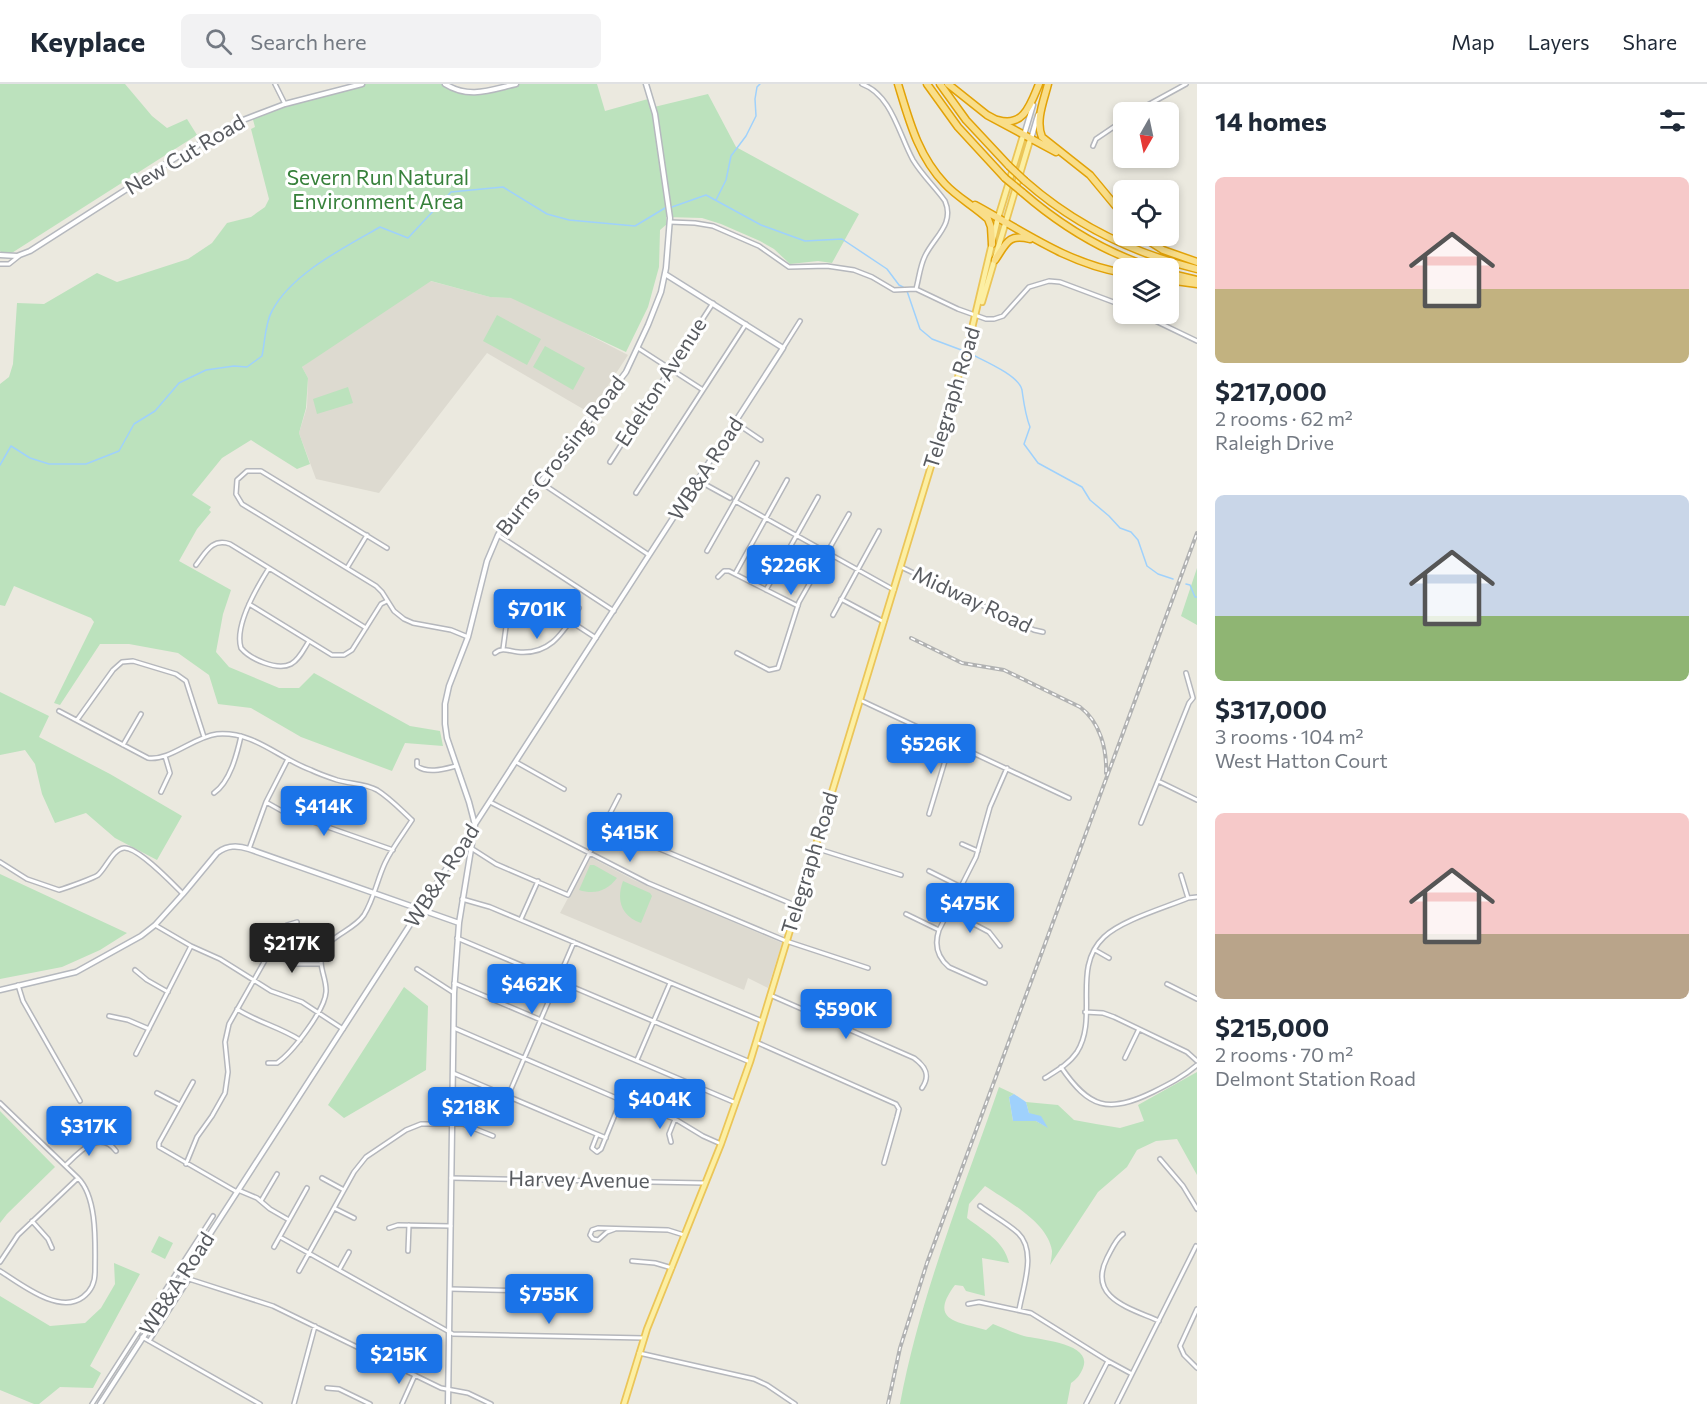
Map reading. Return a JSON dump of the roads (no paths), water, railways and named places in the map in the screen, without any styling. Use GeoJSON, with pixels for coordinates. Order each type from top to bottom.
{"type":"FeatureCollection","features":[{"type":"Feature","properties":{"kind":"highway"},"geometry":{"type":"LineString","coordinates":[[898,84],[911,128],[920,148],[933,169],[951,190],[988,219],[992,227],[992,244]]}},
{"type":"Feature","properties":{"kind":"highway"},"geometry":{"type":"LineString","coordinates":[[927,84],[958,127],[1022,192],[1050,215],[1080,235],[1127,258]]}},
{"type":"Feature","properties":{"kind":"highway"},"geometry":{"type":"LineString","coordinates":[[940,84],[979,134],[1009,166],[1068,215],[1103,236],[1141,253],[1197,269]]}},
{"type":"Feature","properties":{"kind":"highway"},"geometry":{"type":"LineString","coordinates":[[948,84],[987,115],[1072,161]]}},
{"type":"Feature","properties":{"kind":"highway"},"geometry":{"type":"LineString","coordinates":[[987,115],[1006,122],[1019,119],[1026,112],[1039,84]]}},
{"type":"Feature","properties":{"kind":"highway"},"geometry":{"type":"LineString","coordinates":[[1048,84],[1039,119],[1040,133],[1045,140],[1097,183],[1113,203]]}},
{"type":"Feature","properties":{"kind":"highway"},"geometry":{"type":"LineString","coordinates":[[951,190],[1041,242],[1086,264],[1113,270]]}},
{"type":"Feature","properties":{"kind":"highway"},"geometry":{"type":"LineString","coordinates":[[995,260],[1005,244],[1014,237],[1041,242]]}},
{"type":"Feature","properties":{"kind":"highway"},"geometry":{"type":"LineString","coordinates":[[1158,246],[1171,254],[1197,262]]}},
{"type":"Feature","properties":{"kind":"highway"},"geometry":{"type":"LineString","coordinates":[[1179,276],[1197,282]]}},
{"type":"Feature","properties":{"kind":"highway"},"geometry":{"type":"LineString","coordinates":[[1179,281],[1197,282]]}},
{"type":"Feature","properties":{"kind":"main road","name":"Telegraph Road"},"geometry":{"type":"LineString","coordinates":[[976,315],[998,218],[1023,136]]}},
{"type":"Feature","properties":{"kind":"main road","name":"Telegraph Road"},"geometry":{"type":"LineString","coordinates":[[624,1404],[644,1338],[721,1144],[750,1062],[1030,140]]}},
{"type":"Feature","properties":{"kind":"street"},"geometry":{"type":"LineString","coordinates":[[275,84],[285,104]]}},
{"type":"Feature","properties":{"kind":"street","name":"New Cut Road"},"geometry":{"type":"LineString","coordinates":[[1,265],[11,263],[39,246],[229,126],[285,104],[362,84]]}},
{"type":"Feature","properties":{"kind":"street"},"geometry":{"type":"LineString","coordinates":[[445,84],[458,91],[475,93],[493,91],[516,84]]}},
{"type":"Feature","properties":{"kind":"street","name":"Burns Crossing Road"},"geometry":{"type":"LineString","coordinates":[[475,825],[446,731],[445,704],[468,637],[487,561],[498,535],[513,513],[623,375],[655,309],[665,274],[670,222],[655,114],[646,84]]}},
{"type":"Feature","properties":{"kind":"street"},"geometry":{"type":"LineString","coordinates":[[862,84],[877,92],[884,100],[913,160],[948,208],[947,222],[926,254],[916,289]]}},
{"type":"Feature","properties":{"kind":"street","name":"Telegraph Road"},"geometry":{"type":"LineString","coordinates":[[1023,136],[1039,84]]}},
{"type":"Feature","properties":{"kind":"street","name":"Telegraph Road"},"geometry":{"type":"LineString","coordinates":[[1030,140],[1048,84]]}},
{"type":"Feature","properties":{"kind":"street"},"geometry":{"type":"LineString","coordinates":[[1153,102],[1185,84]]}},
{"type":"Feature","properties":{"kind":"street"},"geometry":{"type":"LineString","coordinates":[[1093,146],[1096,139],[1113,127]]}},
{"type":"Feature","properties":{"kind":"street"},"geometry":{"type":"LineString","coordinates":[[670,222],[701,223],[722,229],[759,246],[780,262],[793,268],[826,266],[863,273],[894,290],[916,289],[958,309],[990,319],[1003,316],[1029,287],[1049,281],[1060,282],[1113,302]]}},
{"type":"Feature","properties":{"kind":"street","name":"New Cut Road"},"geometry":{"type":"LineString","coordinates":[[0,255],[21,255]]}},
{"type":"Feature","properties":{"kind":"street"},"geometry":{"type":"LineString","coordinates":[[0,270],[1,265]]}},
{"type":"Feature","properties":{"kind":"street"},"geometry":{"type":"LineString","coordinates":[[665,274],[783,348],[800,321]]}},
{"type":"Feature","properties":{"kind":"street","name":"Edelton Avenue"},"geometry":{"type":"LineString","coordinates":[[610,462],[713,303]]}},
{"type":"Feature","properties":{"kind":"street"},"geometry":{"type":"LineString","coordinates":[[636,493],[746,324]]}},
{"type":"Feature","properties":{"kind":"street"},"geometry":{"type":"LineString","coordinates":[[1163,324],[1197,340]]}},
{"type":"Feature","properties":{"kind":"street"},"geometry":{"type":"LineString","coordinates":[[638,348],[703,390]]}},
{"type":"Feature","properties":{"kind":"street","name":"WB&A Road"},"geometry":{"type":"LineString","coordinates":[[100,1404],[783,348]]}},
{"type":"Feature","properties":{"kind":"street"},"geometry":{"type":"LineString","coordinates":[[736,423],[761,440]]}},
{"type":"Feature","properties":{"kind":"street"},"geometry":{"type":"LineString","coordinates":[[707,551],[757,463]]}},
{"type":"Feature","properties":{"kind":"street"},"geometry":{"type":"LineString","coordinates":[[387,548],[261,471],[247,471],[237,480],[236,494],[242,504],[380,590],[394,611],[408,621],[451,630],[468,637]]}},
{"type":"Feature","properties":{"kind":"street"},"geometry":{"type":"LineString","coordinates":[[735,574],[787,480]]}},
{"type":"Feature","properties":{"kind":"street"},"geometry":{"type":"LineString","coordinates":[[699,481],[729,498]]}},
{"type":"Feature","properties":{"kind":"street"},"geometry":{"type":"LineString","coordinates":[[540,482],[650,555]]}},
{"type":"Feature","properties":{"kind":"street"},"geometry":{"type":"LineString","coordinates":[[766,590],[818,497]]}},
{"type":"Feature","properties":{"kind":"street"},"geometry":{"type":"LineString","coordinates":[[735,501],[894,590]]}},
{"type":"Feature","properties":{"kind":"street"},"geometry":{"type":"LineString","coordinates":[[737,653],[769,670],[777,669],[798,606],[849,514]]}},
{"type":"Feature","properties":{"kind":"street"},"geometry":{"type":"LineString","coordinates":[[832,615],[879,531]]}},
{"type":"Feature","properties":{"kind":"street"},"geometry":{"type":"LineString","coordinates":[[346,568],[367,535]]}},
{"type":"Feature","properties":{"kind":"street"},"geometry":{"type":"LineString","coordinates":[[498,535],[614,611]]}},
{"type":"Feature","properties":{"kind":"street"},"geometry":{"type":"LineString","coordinates":[[196,565],[211,545],[218,542],[230,544],[366,628]]}},
{"type":"Feature","properties":{"kind":"street","name":"Midway Road"},"geometry":{"type":"LineString","coordinates":[[901,567],[1034,630],[1043,632]]}},
{"type":"Feature","properties":{"kind":"street"},"geometry":{"type":"LineString","coordinates":[[269,568],[249,604],[240,639],[241,648],[250,657],[277,665],[287,665],[295,661],[309,641]]}},
{"type":"Feature","properties":{"kind":"street"},"geometry":{"type":"LineString","coordinates":[[718,577],[725,570],[798,606]]}},
{"type":"Feature","properties":{"kind":"street"},"geometry":{"type":"LineString","coordinates":[[841,599],[884,621]]}},
{"type":"Feature","properties":{"kind":"street"},"geometry":{"type":"LineString","coordinates":[[249,604],[332,655],[344,656],[352,650],[381,604],[387,601]]}},
{"type":"Feature","properties":{"kind":"street"},"geometry":{"type":"LineString","coordinates":[[495,653],[502,649],[519,652],[542,650],[558,638],[579,608]]}},
{"type":"Feature","properties":{"kind":"street"},"geometry":{"type":"LineString","coordinates":[[502,649],[508,612]]}},
{"type":"Feature","properties":{"kind":"street"},"geometry":{"type":"LineString","coordinates":[[570,621],[596,638]]}},
{"type":"Feature","properties":{"kind":"street"},"geometry":{"type":"LineString","coordinates":[[77,720],[113,670],[122,662],[133,661],[176,674],[186,681],[204,737]]}},
{"type":"Feature","properties":{"kind":"street"},"geometry":{"type":"LineString","coordinates":[[1141,823],[1189,703],[1195,699],[1186,673]]}},
{"type":"Feature","properties":{"kind":"street"},"geometry":{"type":"LineString","coordinates":[[860,700],[1069,798]]}},
{"type":"Feature","properties":{"kind":"street"},"geometry":{"type":"LineString","coordinates":[[59,711],[148,758],[164,756],[204,737],[225,734],[241,736],[261,743],[308,769],[374,789],[387,797],[412,820],[385,863],[374,893],[360,920],[325,948],[321,964],[326,993],[324,1002],[300,1040],[283,1059],[277,1063],[268,1063]]}},
{"type":"Feature","properties":{"kind":"street"},"geometry":{"type":"LineString","coordinates":[[123,745],[141,714]]}},
{"type":"Feature","properties":{"kind":"street"},"geometry":{"type":"LineString","coordinates":[[214,793],[220,788],[235,759],[241,736]]}},
{"type":"Feature","properties":{"kind":"street"},"geometry":{"type":"LineString","coordinates":[[929,814],[951,741]]}},
{"type":"Feature","properties":{"kind":"street"},"geometry":{"type":"LineString","coordinates":[[160,792],[170,773],[164,756]]}},
{"type":"Feature","properties":{"kind":"street"},"geometry":{"type":"LineString","coordinates":[[249,849],[266,802],[288,759]]}},
{"type":"Feature","properties":{"kind":"street"},"geometry":{"type":"LineString","coordinates":[[417,761],[417,766],[423,769],[440,771],[456,766]]}},
{"type":"Feature","properties":{"kind":"street"},"geometry":{"type":"LineString","coordinates":[[516,762],[564,789]]}},
{"type":"Feature","properties":{"kind":"street"},"geometry":{"type":"LineString","coordinates":[[985,983],[949,967],[944,963],[936,946],[939,930],[978,852],[990,807],[1007,768]]}},
{"type":"Feature","properties":{"kind":"street"},"geometry":{"type":"LineString","coordinates":[[1158,781],[1197,800]]}},
{"type":"Feature","properties":{"kind":"street"},"geometry":{"type":"LineString","coordinates":[[471,848],[490,862],[568,895],[618,796]]}},
{"type":"Feature","properties":{"kind":"street"},"geometry":{"type":"LineString","coordinates":[[266,802],[282,811],[393,850]]}},
{"type":"Feature","properties":{"kind":"street"},"geometry":{"type":"LineString","coordinates":[[490,802],[643,881],[786,941],[868,968]]}},
{"type":"Feature","properties":{"kind":"street"},"geometry":{"type":"LineString","coordinates":[[606,821],[660,849],[797,906]]}},
{"type":"Feature","properties":{"kind":"street"},"geometry":{"type":"LineString","coordinates":[[448,1404],[454,983],[462,899],[475,825]]}},
{"type":"Feature","properties":{"kind":"street"},"geometry":{"type":"LineString","coordinates":[[962,844],[978,852]]}},
{"type":"Feature","properties":{"kind":"street"},"geometry":{"type":"LineString","coordinates":[[0,990],[84,969],[141,936],[183,894],[220,851],[234,846],[249,849],[459,923]]}},
{"type":"Feature","properties":{"kind":"street"},"geometry":{"type":"LineString","coordinates":[[0,862],[27,879],[59,890],[97,875],[119,850],[125,848],[161,871],[183,894]]}},
{"type":"Feature","properties":{"kind":"street"},"geometry":{"type":"LineString","coordinates":[[815,848],[901,875]]}},
{"type":"Feature","properties":{"kind":"street"},"geometry":{"type":"LineString","coordinates":[[929,871],[961,887]]}},
{"type":"Feature","properties":{"kind":"street"},"geometry":{"type":"LineString","coordinates":[[1181,875],[1188,898]]}},
{"type":"Feature","properties":{"kind":"street"},"geometry":{"type":"LineString","coordinates":[[521,919],[538,881]]}},
{"type":"Feature","properties":{"kind":"street"},"geometry":{"type":"LineString","coordinates":[[1045,1078],[1070,1060],[1080,1046],[1084,1033],[1087,970],[1094,949],[1102,939],[1116,928],[1188,898],[1197,897]]}},
{"type":"Feature","properties":{"kind":"street"},"geometry":{"type":"LineString","coordinates":[[462,899],[482,903],[762,1021]]}},
{"type":"Feature","properties":{"kind":"street"},"geometry":{"type":"LineString","coordinates":[[949,911],[989,932],[1000,946]]}},
{"type":"Feature","properties":{"kind":"street"},"geometry":{"type":"LineString","coordinates":[[906,914],[939,930]]}},
{"type":"Feature","properties":{"kind":"street"},"geometry":{"type":"LineString","coordinates":[[186,1164],[197,1137],[225,1093],[228,1077],[225,1050],[229,1024],[284,928],[297,922]]}},
{"type":"Feature","properties":{"kind":"street"},"geometry":{"type":"LineString","coordinates":[[155,924],[191,946],[220,959],[271,991],[302,1002],[343,1029]]}},
{"type":"Feature","properties":{"kind":"street"},"geometry":{"type":"LineString","coordinates":[[457,938],[750,1062]]}},
{"type":"Feature","properties":{"kind":"street"},"geometry":{"type":"LineString","coordinates":[[508,1096],[574,942]]}},
{"type":"Feature","properties":{"kind":"street"},"geometry":{"type":"LineString","coordinates":[[136,1054],[191,946]]}},
{"type":"Feature","properties":{"kind":"street"},"geometry":{"type":"LineString","coordinates":[[1094,949],[1109,958]]}},
{"type":"Feature","properties":{"kind":"street"},"geometry":{"type":"LineString","coordinates":[[270,952],[294,964],[321,964]]}},
{"type":"Feature","properties":{"kind":"street"},"geometry":{"type":"LineString","coordinates":[[417,969],[454,993]]}},
{"type":"Feature","properties":{"kind":"street"},"geometry":{"type":"LineString","coordinates":[[135,970],[168,992]]}},
{"type":"Feature","properties":{"kind":"street"},"geometry":{"type":"LineString","coordinates":[[454,983],[736,1103]]}},
{"type":"Feature","properties":{"kind":"street"},"geometry":{"type":"LineString","coordinates":[[637,1060],[670,983]]}},
{"type":"Feature","properties":{"kind":"street"},"geometry":{"type":"LineString","coordinates":[[1167,984],[1197,999]]}},
{"type":"Feature","properties":{"kind":"street"},"geometry":{"type":"LineString","coordinates":[[18,985],[23,1001],[80,1101]]}},
{"type":"Feature","properties":{"kind":"street"},"geometry":{"type":"LineString","coordinates":[[770,995],[914,1058],[927,1074],[927,1082],[922,1088]]}},
{"type":"Feature","properties":{"kind":"street"},"geometry":{"type":"LineString","coordinates":[[237,1009],[255,1020],[281,1029],[300,1040]]}},
{"type":"Feature","properties":{"kind":"street"},"geometry":{"type":"LineString","coordinates":[[1061,1067],[1072,1084],[1083,1095],[1098,1102],[1117,1105],[1133,1101],[1175,1081],[1197,1063],[1187,1052],[1140,1029],[1109,1015],[1085,1012]]}},
{"type":"Feature","properties":{"kind":"street"},"geometry":{"type":"LineString","coordinates":[[110,1017],[128,1020],[149,1029]]}},
{"type":"Feature","properties":{"kind":"street"},"geometry":{"type":"LineString","coordinates":[[453,1028],[621,1100],[675,1119],[721,1144]]}},
{"type":"Feature","properties":{"kind":"street"},"geometry":{"type":"LineString","coordinates":[[1125,1058],[1140,1029]]}},
{"type":"Feature","properties":{"kind":"street"},"geometry":{"type":"LineString","coordinates":[[756,1042],[896,1104],[899,1109],[884,1163]]}},
{"type":"Feature","properties":{"kind":"street"},"geometry":{"type":"LineString","coordinates":[[451,1072],[606,1138]]}},
{"type":"Feature","properties":{"kind":"street"},"geometry":{"type":"LineString","coordinates":[[193,1082],[158,1146],[186,1164],[261,1201],[289,1220]]}},
{"type":"Feature","properties":{"kind":"street"},"geometry":{"type":"LineString","coordinates":[[157,1093],[180,1105]]}},
{"type":"Feature","properties":{"kind":"street"},"geometry":{"type":"LineString","coordinates":[[597,1134],[592,1146],[595,1152],[601,1149],[621,1100]]}},
{"type":"Feature","properties":{"kind":"street"},"geometry":{"type":"LineString","coordinates":[[0,1103],[66,1165],[88,1192],[92,1204],[95,1272],[94,1282],[88,1291],[75,1301],[58,1303],[0,1271]]}},
{"type":"Feature","properties":{"kind":"street"},"geometry":{"type":"LineString","coordinates":[[671,1142],[669,1134],[675,1119]]}},
{"type":"Feature","properties":{"kind":"street"},"geometry":{"type":"LineString","coordinates":[[299,1271],[357,1167],[366,1157],[406,1130],[421,1124],[464,1124],[493,1136]]}},
{"type":"Feature","properties":{"kind":"street"},"geometry":{"type":"LineString","coordinates":[[66,1165],[91,1143],[106,1142],[116,1151]]}},
{"type":"Feature","properties":{"kind":"street"},"geometry":{"type":"LineString","coordinates":[[1160,1159],[1189,1194],[1197,1209]]}},
{"type":"Feature","properties":{"kind":"street"},"geometry":{"type":"LineString","coordinates":[[261,1201],[277,1174]]}},
{"type":"Feature","properties":{"kind":"street"},"geometry":{"type":"LineString","coordinates":[[0,1262],[14,1239],[78,1178]]}},
{"type":"Feature","properties":{"kind":"street"},"geometry":{"type":"LineString","coordinates":[[322,1178],[344,1190]]}},
{"type":"Feature","properties":{"kind":"street","name":"Harvey Avenue"},"geometry":{"type":"LineString","coordinates":[[451,1178],[706,1183]]}},
{"type":"Feature","properties":{"kind":"street"},"geometry":{"type":"LineString","coordinates":[[274,1247],[307,1188]]}},
{"type":"Feature","properties":{"kind":"street"},"geometry":{"type":"LineString","coordinates":[[980,1206],[1017,1233],[1026,1246],[1028,1262],[1019,1310]]}},
{"type":"Feature","properties":{"kind":"street"},"geometry":{"type":"LineString","coordinates":[[334,1208],[354,1218]]}},
{"type":"Feature","properties":{"kind":"street"},"geometry":{"type":"LineString","coordinates":[[92,1404],[213,1216]]}},
{"type":"Feature","properties":{"kind":"street"},"geometry":{"type":"LineString","coordinates":[[32,1221],[48,1239],[52,1248]]}},
{"type":"Feature","properties":{"kind":"street"},"geometry":{"type":"LineString","coordinates":[[389,1228],[398,1225],[451,1226]]}},
{"type":"Feature","properties":{"kind":"street"},"geometry":{"type":"LineString","coordinates":[[408,1251],[409,1225]]}},
{"type":"Feature","properties":{"kind":"street"},"geometry":{"type":"LineString","coordinates":[[615,1229],[607,1232],[598,1240],[591,1237],[591,1232],[595,1228],[668,1230],[685,1235]]}},
{"type":"Feature","properties":{"kind":"street"},"geometry":{"type":"LineString","coordinates":[[1123,1234],[1116,1241],[1104,1264],[1102,1275],[1104,1287],[1114,1300],[1158,1321]]}},
{"type":"Feature","properties":{"kind":"street"},"geometry":{"type":"LineString","coordinates":[[280,1237],[453,1334],[644,1338]]}},
{"type":"Feature","properties":{"kind":"street"},"geometry":{"type":"LineString","coordinates":[[1117,1404],[1196,1246]]}},
{"type":"Feature","properties":{"kind":"street"},"geometry":{"type":"LineString","coordinates":[[339,1270],[349,1252]]}},
{"type":"Feature","properties":{"kind":"street"},"geometry":{"type":"LineString","coordinates":[[632,1261],[655,1263],[672,1268]]}},
{"type":"Feature","properties":{"kind":"street"},"geometry":{"type":"LineString","coordinates":[[178,1273],[189,1279],[273,1306],[416,1375],[448,1389],[472,1394],[491,1404]]}},
{"type":"Feature","properties":{"kind":"street"},"geometry":{"type":"LineString","coordinates":[[149,1341],[189,1279]]}},
{"type":"Feature","properties":{"kind":"street"},"geometry":{"type":"LineString","coordinates":[[450,1289],[536,1290]]}},
{"type":"Feature","properties":{"kind":"street"},"geometry":{"type":"LineString","coordinates":[[968,1304],[979,1302],[1036,1316],[1132,1374]]}},
{"type":"Feature","properties":{"kind":"street"},"geometry":{"type":"LineString","coordinates":[[1197,1309],[1180,1346],[1184,1355],[1197,1368]]}},
{"type":"Feature","properties":{"kind":"street"},"geometry":{"type":"LineString","coordinates":[[294,1404],[315,1326]]}},
{"type":"Feature","properties":{"kind":"street"},"geometry":{"type":"LineString","coordinates":[[142,1337],[260,1404]]}},
{"type":"Feature","properties":{"kind":"street"},"geometry":{"type":"LineString","coordinates":[[639,1353],[754,1379],[774,1389],[795,1404]]}},
{"type":"Feature","properties":{"kind":"street"},"geometry":{"type":"LineString","coordinates":[[1086,1404],[1108,1361]]}},
{"type":"Feature","properties":{"kind":"street"},"geometry":{"type":"LineString","coordinates":[[402,1404],[416,1375]]}},
{"type":"Feature","properties":{"kind":"street"},"geometry":{"type":"LineString","coordinates":[[327,1388],[339,1389],[370,1404]]}},
{"type":"Feature","properties":{"kind":"water"},"geometry":{"type":"Polygon","coordinates":[[[1014,1094],[1026,1102],[1029,1113],[1041,1116],[1048,1128],[1036,1121],[1013,1121],[1009,1097],[1014,1094]]]}},
{"type":"Feature","properties":{"kind":"waterway"},"geometry":{"type":"LineString","coordinates":[[716,200],[726,180],[731,156],[746,136],[756,116],[755,99],[757,87],[760,84]]}},
{"type":"Feature","properties":{"kind":"waterway"},"geometry":{"type":"LineString","coordinates":[[0,465],[11,446],[30,458],[49,464],[86,464],[119,451],[134,424],[155,411],[179,383],[206,370],[234,366],[247,367],[262,356],[272,311],[292,285],[305,273],[380,227],[408,238],[451,192],[503,187],[547,214],[569,220],[635,226],[665,208]]}},
{"type":"Feature","properties":{"kind":"waterway"},"geometry":{"type":"LineString","coordinates":[[672,207],[706,195],[761,225],[805,241],[842,239],[887,269],[903,287]]}},
{"type":"Feature","properties":{"kind":"waterway"},"geometry":{"type":"LineString","coordinates":[[907,291],[920,329],[932,339],[964,351]]}},
{"type":"Feature","properties":{"kind":"waterway"},"geometry":{"type":"LineString","coordinates":[[969,353],[999,368],[1019,384],[1030,427],[1024,444],[1038,463],[1082,487],[1090,500],[1120,528],[1131,532],[1138,540],[1147,566],[1158,574],[1173,579]]}},
{"type":"Feature","properties":{"kind":"waterway"},"geometry":{"type":"LineString","coordinates":[[1186,584],[1190,585],[1197,597]]}},
{"type":"Feature","properties":{"kind":"railway"},"geometry":{"type":"LineString","coordinates":[[888,1404],[900,1348],[927,1263],[1197,533]]}},
{"type":"Feature","properties":{"kind":"railway"},"geometry":{"type":"LineString","coordinates":[[911,638],[962,663],[1004,670],[1080,707],[1093,720],[1101,737],[1106,773]]}},
{"type":"Feature","properties":{"kind":"park label","name":"Severn Run Natural Environment Area"},"geometry":{"type":"Point","coordinates":[378,190]}}]}
